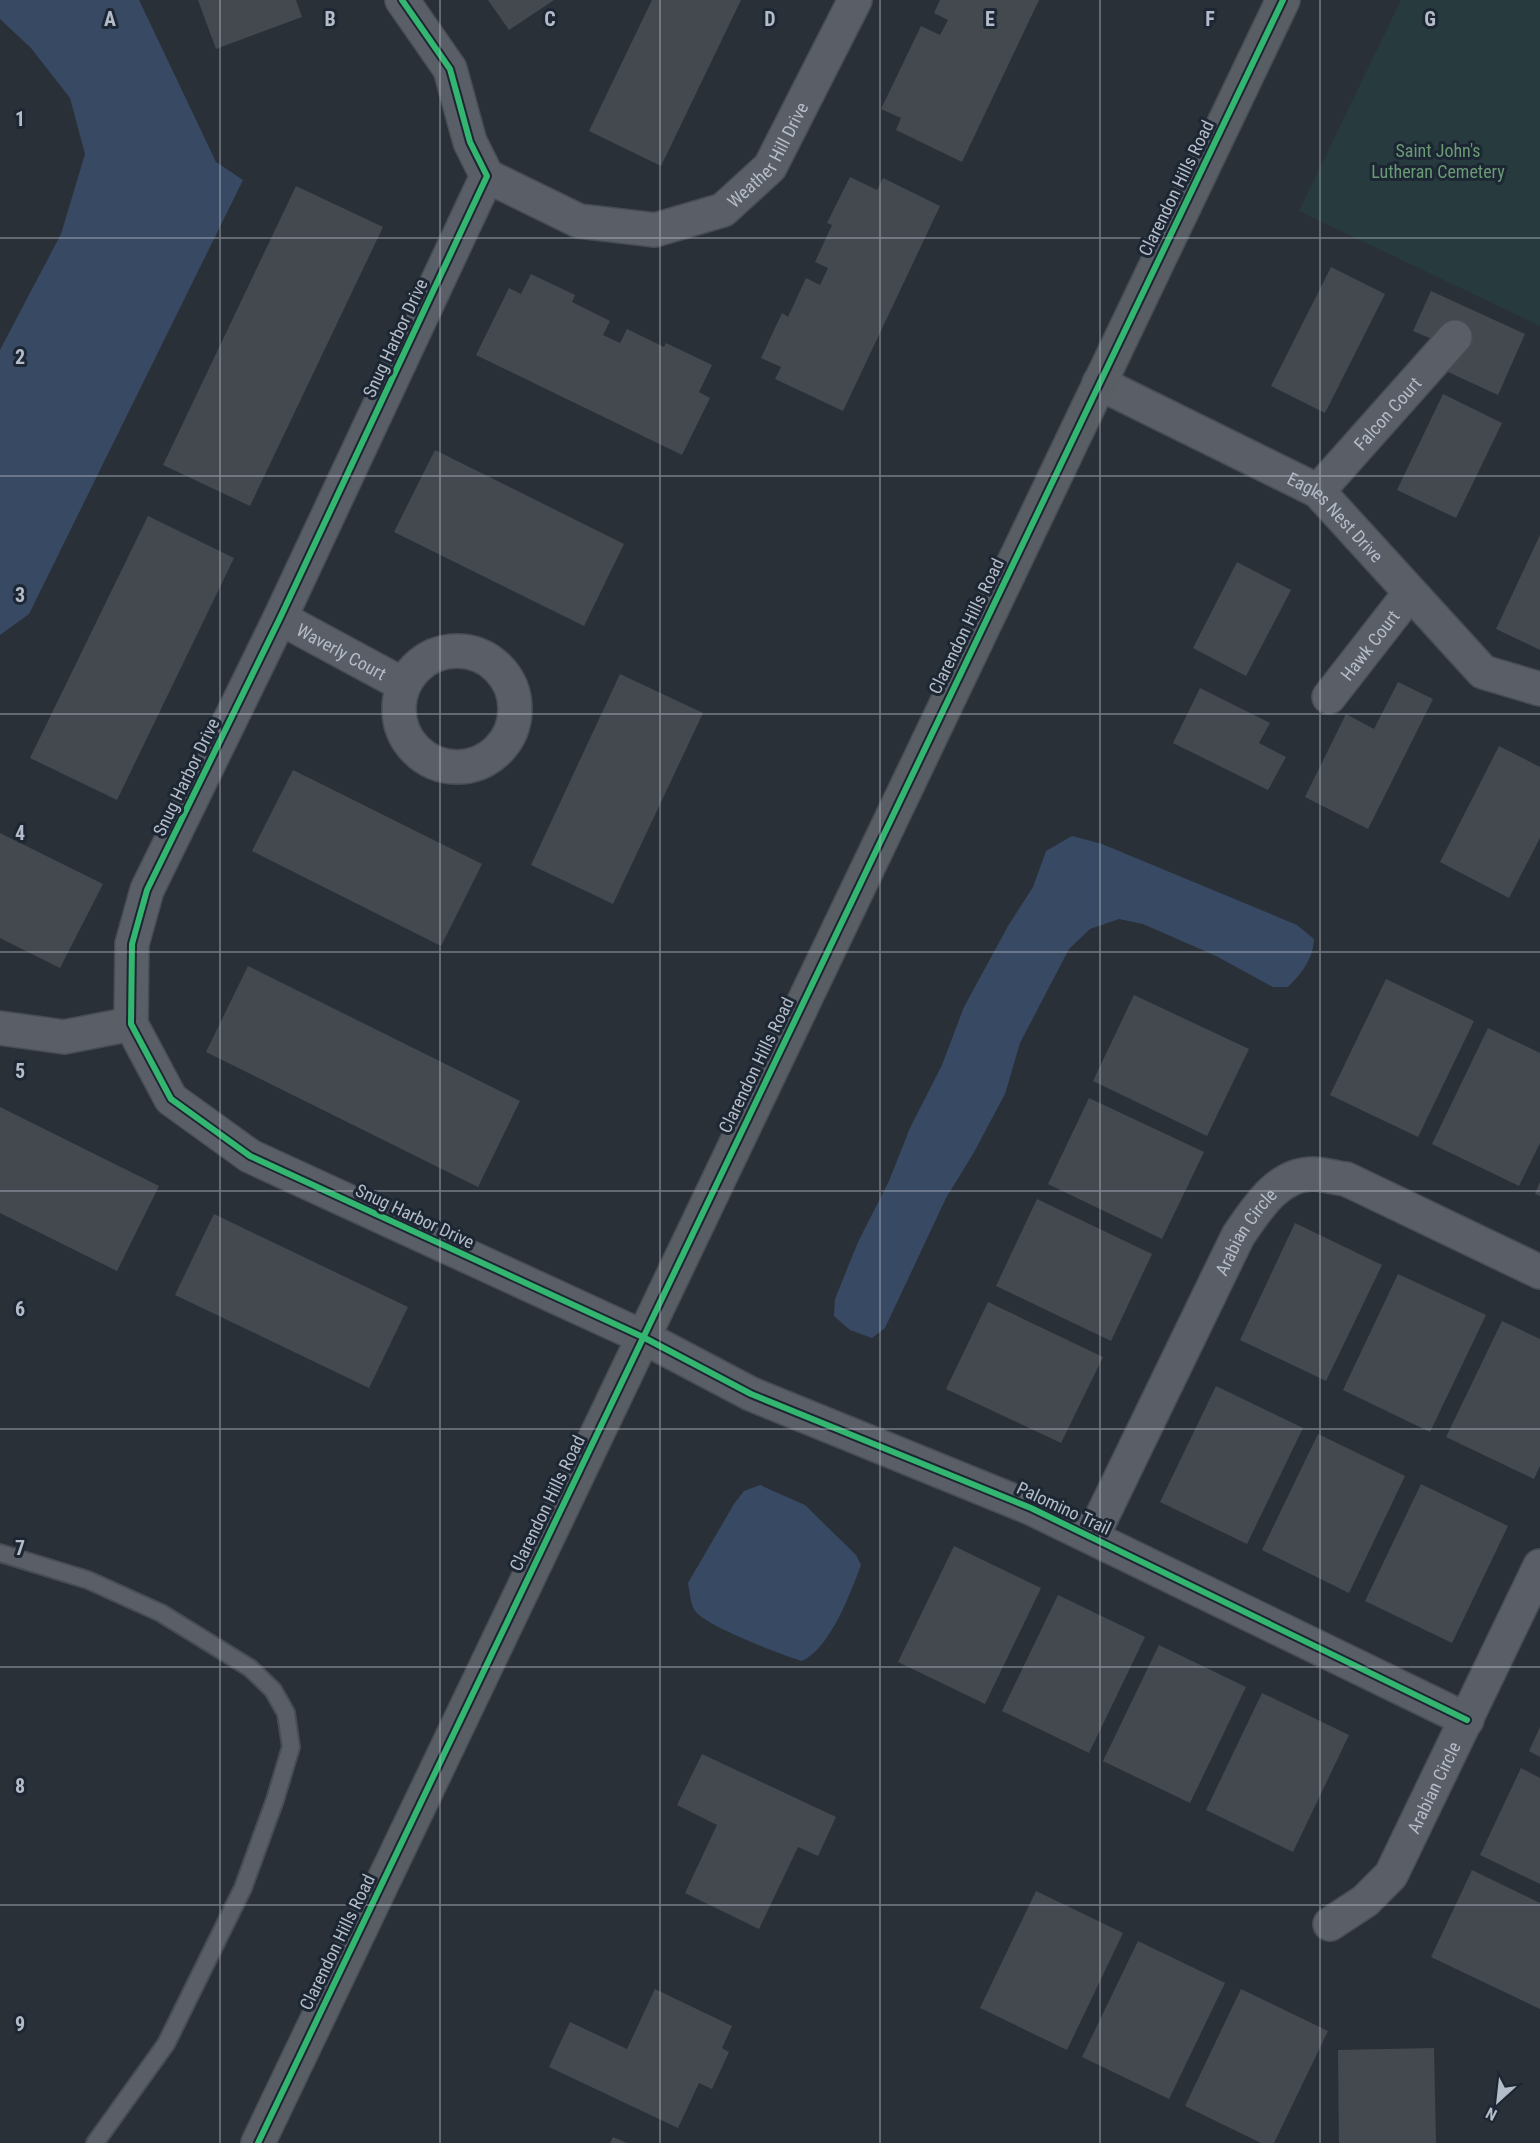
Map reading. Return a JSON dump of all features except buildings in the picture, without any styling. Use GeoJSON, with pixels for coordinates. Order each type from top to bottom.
{"type":"FeatureCollection","features":[{"type":"Feature","properties":{"kind":"street"},"geometry":{"type":"LineString","coordinates":[[402,0],[450,69],[470,142],[487,176]]}},
{"type":"Feature","properties":{"kind":"street","name":"Weather Hill Drive"},"geometry":{"type":"LineString","coordinates":[[487,176],[579,221],[655,230],[723,210],[770,167],[855,0]]}},
{"type":"Feature","properties":{"kind":"street","name":"Clarendon Hills Road"},"geometry":{"type":"LineString","coordinates":[[258,2143],[1283,0]]}},
{"type":"Feature","properties":{"kind":"street","name":"Snug Harbor Drive"},"geometry":{"type":"LineString","coordinates":[[487,176],[280,618],[147,890],[132,944],[130,1024],[171,1099],[250,1156],[643,1337]]}},
{"type":"Feature","properties":{"kind":"street","name":"Falcon Court"},"geometry":{"type":"LineString","coordinates":[[1318,491],[1455,337]]}},
{"type":"Feature","properties":{"kind":"street","name":"Eagles Nest Drive"},"geometry":{"type":"LineString","coordinates":[[1099,383],[1318,491],[1483,672],[1540,689]]}},
{"type":"Feature","properties":{"kind":"street","name":"Hawk Court"},"geometry":{"type":"LineString","coordinates":[[1329,697],[1410,593]]}},
{"type":"Feature","properties":{"kind":"street","name":"Waverly Court"},"geometry":{"type":"LineString","coordinates":[[280,618],[404,685]]}},
{"type":"Feature","properties":{"kind":"street"},"geometry":{"type":"LineString","coordinates":[[0,1028],[64,1037],[130,1024]]}},
{"type":"Feature","properties":{"kind":"street","name":"Arabian Circle"},"geometry":{"type":"LineString","coordinates":[[1092,1537],[1238,1236],[1262,1200],[1287,1181],[1312,1174],[1346,1179],[1540,1272]]}},
{"type":"Feature","properties":{"kind":"street","name":"Palomino Trail"},"geometry":{"type":"LineString","coordinates":[[643,1337],[751,1394],[998,1494],[1092,1537],[1467,1720]]}},
{"type":"Feature","properties":{"kind":"street","name":"Arabian Circle"},"geometry":{"type":"LineString","coordinates":[[1330,1924],[1365,1901],[1391,1875],[1540,1566]]}},
{"type":"Feature","properties":{"kind":"lane"},"geometry":{"type":"LineString","coordinates":[[0,1553],[88,1580],[161,1613],[250,1668],[273,1690],[286,1713],[291,1747],[276,1800],[243,1888],[166,2044],[95,2143]]}},
{"type":"Feature","properties":{"kind":"green space","name":"Saint John's Lutheran Cemetery"},"geometry":{"type":"Polygon","coordinates":[[[1401,0],[1540,0],[1540,326],[1299,211],[1401,0]]]}},
{"type":"Feature","properties":{"kind":"water"},"geometry":{"type":"Polygon","coordinates":[[[0,0],[139,0],[216,162],[243,180],[29,614],[0,635],[0,350],[61,234],[85,154],[70,98],[31,48],[0,19],[0,0]]]}},
{"type":"Feature","properties":{"kind":"water"},"geometry":{"type":"Polygon","coordinates":[[[1072,836],[1102,844],[1297,925],[1314,939],[1309,959],[1288,987],[1273,987],[1216,956],[1143,924],[1119,919],[1090,929],[1069,949],[1020,1043],[1005,1094],[946,1198],[885,1328],[872,1338],[850,1330],[834,1316],[835,1299],[858,1242],[889,1181],[910,1128],[942,1065],[964,1007],[1008,926],[1033,887],[1046,851],[1072,836]]]}},
{"type":"Feature","properties":{"kind":"water"},"geometry":{"type":"Polygon","coordinates":[[[760,1485],[805,1505],[856,1555],[861,1565],[831,1632],[812,1654],[802,1661],[728,1632],[702,1617],[695,1611],[691,1601],[688,1583],[734,1504],[744,1491],[760,1485]]]}},
{"type":"Feature","properties":{"kind":"cycle path"},"geometry":{"type":"LineString","coordinates":[[402,0],[450,69],[470,142],[487,176],[280,618],[147,890],[132,944],[131,1024],[171,1099],[250,1156],[643,1337],[751,1394],[1031,1508],[1467,1720]]}},
{"type":"Feature","properties":{"kind":"cycle path"},"geometry":{"type":"LineString","coordinates":[[258,2143],[1283,0]]}}]}
